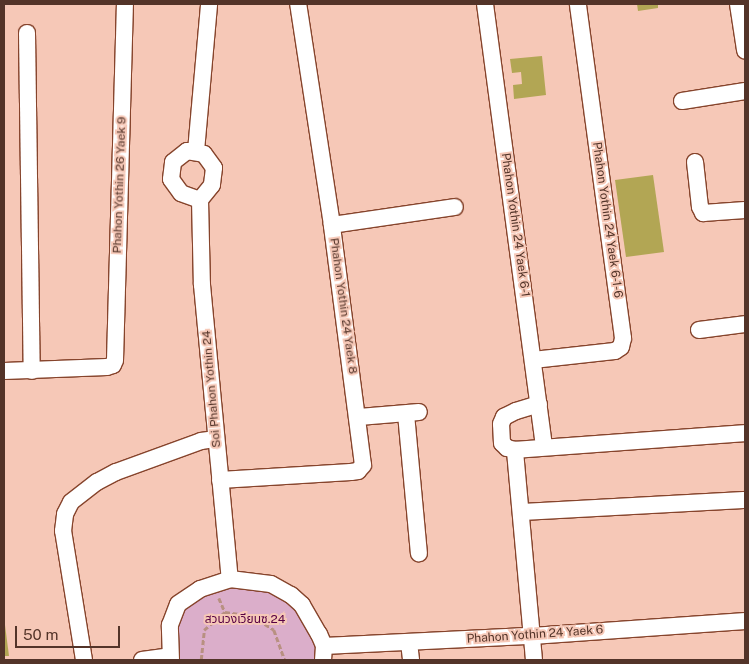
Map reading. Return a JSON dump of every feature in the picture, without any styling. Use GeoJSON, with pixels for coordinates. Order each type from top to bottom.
{"type":"FeatureCollection","features":[{"type":"Feature","properties":{"kind":"street","name":"Phahon Yothin 26 Yaek 9"},"geometry":{"type":"LineString","coordinates":[[32,371],[113,365],[115,360],[125,4]]}},
{"type":"Feature","properties":{"kind":"street"},"geometry":{"type":"LineString","coordinates":[[196,151],[209,4]]}},
{"type":"Feature","properties":{"kind":"street","name":"Phahon Yothin 24 Yaek 8"},"geometry":{"type":"LineString","coordinates":[[220,480],[358,471],[363,465],[359,417],[332,225],[298,4]]}},
{"type":"Feature","properties":{"kind":"street","name":"Phahon Yothin 24 Yaek 6-1"},"geometry":{"type":"LineString","coordinates":[[485,4],[544,446]]}},
{"type":"Feature","properties":{"kind":"street","name":"Phahon Yothin 24 Yaek 6-1-6"},"geometry":{"type":"LineString","coordinates":[[533,360],[615,351],[621,347],[623,338],[578,4]]}},
{"type":"Feature","properties":{"kind":"street"},"geometry":{"type":"LineString","coordinates":[[738,4],[745,50]]}},
{"type":"Feature","properties":{"kind":"street"},"geometry":{"type":"LineString","coordinates":[[4,372],[32,371],[27,33]]}},
{"type":"Feature","properties":{"kind":"street"},"geometry":{"type":"LineString","coordinates":[[682,101],[745,91]]}},
{"type":"Feature","properties":{"kind":"street"},"geometry":{"type":"LineString","coordinates":[[187,151],[196,151],[204,154],[214,168],[215,177],[212,185],[200,200],[180,193],[170,179],[173,162],[187,151]]}},
{"type":"Feature","properties":{"kind":"street"},"geometry":{"type":"LineString","coordinates":[[695,162],[700,207],[703,213],[745,210]]}},
{"type":"Feature","properties":{"kind":"street","name":"Soi Phahon Yothin 24"},"geometry":{"type":"LineString","coordinates":[[200,200],[202,285],[230,579]]}},
{"type":"Feature","properties":{"kind":"street"},"geometry":{"type":"LineString","coordinates":[[332,225],[455,207]]}},
{"type":"Feature","properties":{"kind":"street"},"geometry":{"type":"LineString","coordinates":[[699,330],[745,324]]}},
{"type":"Feature","properties":{"kind":"street"},"geometry":{"type":"LineString","coordinates":[[539,404],[516,411],[502,421],[502,443],[507,448],[518,450],[544,446],[745,433]]}},
{"type":"Feature","properties":{"kind":"street"},"geometry":{"type":"LineString","coordinates":[[359,417],[413,413],[419,553]]}},
{"type":"Feature","properties":{"kind":"street"},"geometry":{"type":"LineString","coordinates":[[84,660],[63,531],[65,514],[71,502],[97,482],[116,472],[201,441],[216,439]]}},
{"type":"Feature","properties":{"kind":"street"},"geometry":{"type":"LineString","coordinates":[[518,450],[521,512],[534,660]]}},
{"type":"Feature","properties":{"kind":"street"},"geometry":{"type":"LineString","coordinates":[[521,512],[745,500]]}},
{"type":"Feature","properties":{"kind":"street"},"geometry":{"type":"LineString","coordinates":[[142,660],[170,658],[170,625],[178,604],[200,590],[230,579],[257,582],[282,589],[307,612],[323,653]]}},
{"type":"Feature","properties":{"kind":"street","name":"Phahon Yothin 24 Yaek 6"},"geometry":{"type":"LineString","coordinates":[[323,653],[409,642],[532,636],[745,621]]}},
{"type":"Feature","properties":{"kind":"street"},"geometry":{"type":"LineString","coordinates":[[409,642],[410,660]]}},
{"type":"Feature","properties":{"kind":"path"},"geometry":{"type":"LineString","coordinates":[[201,660],[204,630],[225,612],[252,616],[274,630],[285,660]]}},
{"type":"Feature","properties":{"kind":"green space","name":"สวนวงเวียนซ.24"},"geometry":{"type":"Polygon","coordinates":[[[257,581],[296,600],[319,634],[321,660],[171,660],[169,647],[187,596],[257,581]]]}},
{"type":"Feature","properties":{"kind":"building"},"geometry":{"type":"Polygon","coordinates":[[[637,4],[658,4],[658,8],[638,11],[637,4]]]}},
{"type":"Feature","properties":{"kind":"building"},"geometry":{"type":"Polygon","coordinates":[[[542,56],[546,95],[514,99],[513,85],[522,84],[521,72],[512,73],[510,59],[542,56]]]}},
{"type":"Feature","properties":{"kind":"building"},"geometry":{"type":"Polygon","coordinates":[[[653,175],[664,252],[626,257],[615,180],[653,175]]]}},
{"type":"Feature","properties":{"kind":"building"},"geometry":{"type":"Polygon","coordinates":[[[5,625],[9,656],[4,656],[5,625]]]}}]}
